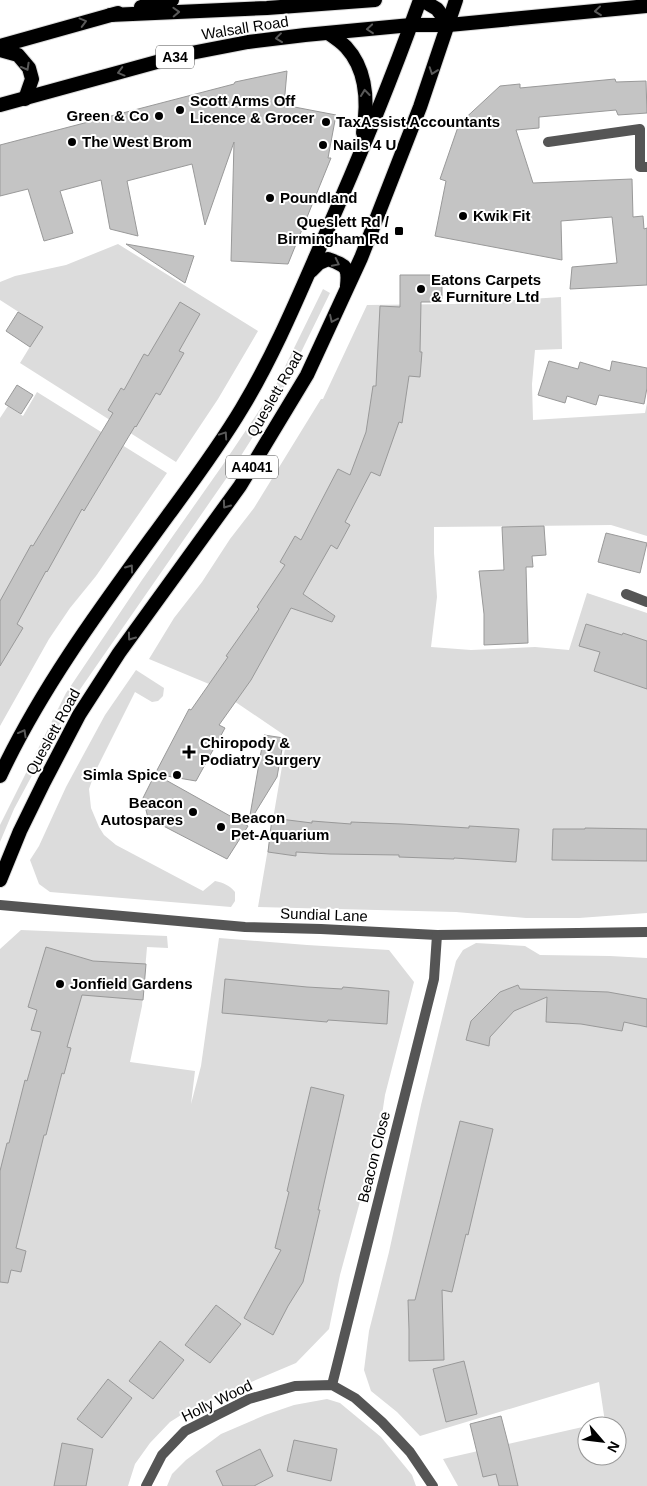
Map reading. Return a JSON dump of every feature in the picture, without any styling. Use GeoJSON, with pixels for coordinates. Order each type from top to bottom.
{"type":"FeatureCollection","features":[{"type":"Feature","properties":{"kind":"highway","name":"Walsall Road"},"geometry":{"type":"LineString","coordinates":[[0,46],[110,15],[172,0]]}},
{"type":"Feature","properties":{"kind":"highway","name":"Walsall Road"},"geometry":{"type":"LineString","coordinates":[[110,15],[267,8],[376,0]]}},
{"type":"Feature","properties":{"kind":"highway"},"geometry":{"type":"LineString","coordinates":[[421,0],[437,9],[449,25]]}},
{"type":"Feature","properties":{"kind":"highway","name":"A4041"},"geometry":{"type":"LineString","coordinates":[[411,25],[421,0]]}},
{"type":"Feature","properties":{"kind":"highway","name":"A4041"},"geometry":{"type":"LineString","coordinates":[[449,25],[456,0]]}},
{"type":"Feature","properties":{"kind":"highway","name":"A34"},"geometry":{"type":"LineString","coordinates":[[411,25],[449,25],[647,6]]}},
{"type":"Feature","properties":{"kind":"highway","name":"Walsall Road"},"geometry":{"type":"LineString","coordinates":[[0,105],[186,54],[248,42],[411,25]]}},
{"type":"Feature","properties":{"kind":"highway","name":"Queslett Road"},"geometry":{"type":"LineString","coordinates":[[0,776],[46,690],[242,408],[282,333],[358,159],[411,25]]}},
{"type":"Feature","properties":{"kind":"highway","name":"Queslett Road"},"geometry":{"type":"LineString","coordinates":[[0,880],[20,831],[80,715],[119,653],[240,486],[307,375],[361,258],[420,107],[449,25]]}},
{"type":"Feature","properties":{"kind":"highway"},"geometry":{"type":"LineString","coordinates":[[328,33],[346,47],[363,76],[366,118],[358,159]]}},
{"type":"Feature","properties":{"kind":"highway"},"geometry":{"type":"LineString","coordinates":[[0,50],[18,55],[29,68],[32,79],[25,99]]}},
{"type":"Feature","properties":{"kind":"highway"},"geometry":{"type":"LineString","coordinates":[[308,273],[319,263],[328,259],[342,264],[348,273],[346,290]]}},
{"type":"Feature","properties":{"kind":"street"},"geometry":{"type":"LineString","coordinates":[[548,142],[640,129],[640,167],[647,166]]}},
{"type":"Feature","properties":{"kind":"street"},"geometry":{"type":"LineString","coordinates":[[626,594],[647,602]]}},
{"type":"Feature","properties":{"kind":"street","name":"Sundial Lane"},"geometry":{"type":"LineString","coordinates":[[0,905],[245,927],[438,935],[647,932]]}},
{"type":"Feature","properties":{"kind":"street","name":"Beacon Close"},"geometry":{"type":"LineString","coordinates":[[332,1385],[434,979],[438,935]]}},
{"type":"Feature","properties":{"kind":"street"},"geometry":{"type":"LineString","coordinates":[[332,1385],[355,1398],[382,1422],[410,1452],[433,1486]]}},
{"type":"Feature","properties":{"kind":"street","name":"Holly Wood"},"geometry":{"type":"LineString","coordinates":[[146,1486],[162,1455],[185,1432],[249,1399],[295,1386],[332,1385]]}},
{"type":"Feature","properties":{"kind":"shaded area"},"geometry":{"type":"Polygon","coordinates":[[[118,244],[258,331],[218,399],[176,462],[20,363],[42,327],[0,300],[0,282],[15,276],[66,265],[118,244]]]}},
{"type":"Feature","properties":{"kind":"shaded area"},"geometry":{"type":"Polygon","coordinates":[[[323,289],[330,293],[282,391],[230,473],[72,701],[14,809],[0,842],[0,825],[66,693],[275,387],[323,289]]]}},
{"type":"Feature","properties":{"kind":"shaded area"},"geometry":{"type":"Polygon","coordinates":[[[561,297],[562,349],[535,350],[532,384],[533,420],[645,413],[647,403],[647,536],[611,525],[434,527],[437,597],[431,647],[471,650],[535,647],[569,650],[587,593],[647,613],[647,913],[579,918],[526,918],[456,912],[258,907],[287,737],[209,684],[149,659],[174,618],[254,508],[321,399],[323,399],[367,305],[454,304],[561,297]]]}},
{"type":"Feature","properties":{"kind":"shaded area"},"geometry":{"type":"Polygon","coordinates":[[[37,392],[167,473],[96,576],[70,608],[49,639],[0,726],[0,418],[8,406],[23,416],[37,392]]]}},
{"type":"Feature","properties":{"kind":"shaded area"},"geometry":{"type":"Polygon","coordinates":[[[136,670],[164,688],[163,696],[158,701],[152,702],[135,692],[95,772],[89,789],[91,808],[104,835],[116,845],[203,891],[215,881],[226,885],[235,892],[235,901],[231,907],[50,892],[39,884],[30,860],[39,846],[66,787],[105,715],[136,670]]]}},
{"type":"Feature","properties":{"kind":"shaded area"},"geometry":{"type":"Polygon","coordinates":[[[21,930],[167,936],[168,948],[147,947],[142,1006],[130,1062],[195,1071],[191,1104],[201,1066],[219,938],[389,950],[414,982],[385,1095],[380,1128],[340,1275],[329,1329],[296,1363],[197,1405],[170,1422],[150,1443],[135,1464],[128,1486],[0,1486],[0,949],[21,930]]]}},
{"type":"Feature","properties":{"kind":"shaded area"},"geometry":{"type":"Polygon","coordinates":[[[476,943],[525,946],[540,955],[647,958],[647,1486],[458,1486],[443,1459],[577,1428],[577,1466],[627,1466],[627,1416],[604,1416],[599,1382],[420,1436],[397,1412],[371,1391],[364,1370],[369,1331],[456,961],[463,950],[476,943]]]}},
{"type":"Feature","properties":{"kind":"shaded area"},"geometry":{"type":"Polygon","coordinates":[[[327,1399],[340,1403],[381,1437],[412,1475],[416,1486],[167,1486],[172,1474],[186,1460],[221,1434],[294,1405],[327,1399]]]}},
{"type":"Feature","properties":{"kind":"building"},"geometry":{"type":"Polygon","coordinates":[[[287,71],[284,105],[336,115],[328,158],[331,158],[288,264],[231,261],[234,142],[205,225],[192,164],[127,181],[138,236],[110,229],[101,180],[60,191],[73,233],[44,241],[28,189],[0,196],[0,145],[234,84],[235,82],[287,71]]]}},
{"type":"Feature","properties":{"kind":"building"},"geometry":{"type":"Polygon","coordinates":[[[615,79],[616,82],[646,81],[647,113],[618,115],[616,110],[539,117],[539,128],[516,130],[533,183],[632,179],[633,217],[643,216],[644,229],[647,228],[647,285],[570,289],[572,267],[617,263],[612,217],[561,221],[562,260],[435,236],[446,181],[440,179],[459,124],[500,86],[520,84],[520,88],[615,79]]]}},
{"type":"Feature","properties":{"kind":"building"},"geometry":{"type":"Polygon","coordinates":[[[126,244],[194,256],[185,283],[126,244]]]}},
{"type":"Feature","properties":{"kind":"building"},"geometry":{"type":"Polygon","coordinates":[[[400,275],[442,275],[442,302],[421,302],[420,352],[422,352],[420,377],[409,376],[402,423],[399,422],[380,476],[371,472],[345,522],[350,525],[337,549],[331,545],[303,594],[335,616],[332,622],[291,608],[251,680],[219,725],[225,728],[196,781],[155,774],[189,709],[191,710],[228,657],[226,656],[259,609],[257,607],[285,565],[280,562],[295,536],[301,540],[338,469],[350,475],[366,432],[373,386],[376,386],[380,306],[400,307],[400,275]]]}},
{"type":"Feature","properties":{"kind":"building"},"geometry":{"type":"Polygon","coordinates":[[[180,302],[200,314],[179,351],[184,353],[160,395],[156,393],[84,511],[82,509],[17,624],[23,628],[0,666],[0,601],[31,545],[33,546],[113,413],[108,410],[121,388],[124,390],[144,354],[148,356],[180,302]]]}},
{"type":"Feature","properties":{"kind":"building"},"geometry":{"type":"Polygon","coordinates":[[[18,312],[43,327],[30,347],[6,331],[18,312]]]}},
{"type":"Feature","properties":{"kind":"building"},"geometry":{"type":"Polygon","coordinates":[[[549,361],[578,369],[580,362],[610,371],[612,361],[647,368],[647,388],[644,404],[599,395],[596,405],[567,396],[565,403],[538,395],[549,361]]]}},
{"type":"Feature","properties":{"kind":"building"},"geometry":{"type":"Polygon","coordinates":[[[17,385],[33,395],[21,414],[5,404],[17,385]]]}},
{"type":"Feature","properties":{"kind":"building"},"geometry":{"type":"Polygon","coordinates":[[[544,526],[546,555],[532,556],[533,567],[526,567],[528,643],[484,645],[484,614],[479,571],[504,570],[502,527],[544,526]]]}},
{"type":"Feature","properties":{"kind":"building"},"geometry":{"type":"Polygon","coordinates":[[[606,533],[647,543],[640,573],[598,562],[606,533]]]}},
{"type":"Feature","properties":{"kind":"building"},"geometry":{"type":"Polygon","coordinates":[[[586,624],[647,641],[647,689],[594,671],[600,652],[579,646],[586,624]]]}},
{"type":"Feature","properties":{"kind":"building"},"geometry":{"type":"Polygon","coordinates":[[[264,735],[284,738],[277,777],[249,821],[264,735]]]}},
{"type":"Feature","properties":{"kind":"building"},"geometry":{"type":"Polygon","coordinates":[[[155,774],[248,826],[227,859],[148,818],[143,798],[155,774]]]}},
{"type":"Feature","properties":{"kind":"building"},"geometry":{"type":"Polygon","coordinates":[[[272,818],[312,823],[312,821],[351,824],[351,822],[519,829],[516,862],[399,857],[399,855],[296,852],[296,856],[268,852],[272,818]]]}},
{"type":"Feature","properties":{"kind":"building"},"geometry":{"type":"Polygon","coordinates":[[[553,829],[647,829],[647,861],[552,860],[553,829]]]}},
{"type":"Feature","properties":{"kind":"building"},"geometry":{"type":"Polygon","coordinates":[[[46,947],[93,961],[146,964],[143,1000],[82,995],[67,1047],[71,1048],[64,1074],[62,1073],[46,1135],[44,1135],[16,1248],[26,1251],[21,1272],[11,1270],[8,1283],[0,1282],[0,1171],[25,1080],[27,1081],[41,1032],[31,1030],[37,1010],[28,1007],[46,947]]]}},
{"type":"Feature","properties":{"kind":"building"},"geometry":{"type":"Polygon","coordinates":[[[225,979],[307,987],[342,989],[343,987],[389,991],[387,1024],[328,1020],[327,1022],[222,1013],[225,979]]]}},
{"type":"Feature","properties":{"kind":"building"},"geometry":{"type":"Polygon","coordinates":[[[518,985],[520,989],[608,992],[647,999],[647,1027],[624,1022],[622,1031],[581,1024],[546,1022],[547,997],[514,1011],[490,1037],[489,1046],[466,1040],[471,1021],[500,992],[518,985]]]}},
{"type":"Feature","properties":{"kind":"building"},"geometry":{"type":"Polygon","coordinates":[[[311,1087],[344,1095],[303,1282],[273,1335],[244,1318],[281,1250],[275,1248],[311,1087]]]}},
{"type":"Feature","properties":{"kind":"building"},"geometry":{"type":"Polygon","coordinates":[[[460,1121],[493,1129],[468,1235],[466,1234],[452,1292],[442,1290],[444,1360],[409,1361],[408,1300],[415,1300],[460,1121]]]}},
{"type":"Feature","properties":{"kind":"building"},"geometry":{"type":"Polygon","coordinates":[[[216,1305],[241,1324],[210,1363],[185,1345],[216,1305]]]}},
{"type":"Feature","properties":{"kind":"building"},"geometry":{"type":"Polygon","coordinates":[[[160,1341],[184,1360],[153,1399],[129,1381],[160,1341]]]}},
{"type":"Feature","properties":{"kind":"building"},"geometry":{"type":"Polygon","coordinates":[[[464,1361],[477,1414],[446,1422],[433,1369],[464,1361]]]}},
{"type":"Feature","properties":{"kind":"building"},"geometry":{"type":"Polygon","coordinates":[[[108,1379],[132,1398],[102,1438],[77,1419],[108,1379]]]}},
{"type":"Feature","properties":{"kind":"building"},"geometry":{"type":"Polygon","coordinates":[[[501,1416],[518,1486],[499,1486],[496,1474],[483,1477],[470,1424],[501,1416]]]}},
{"type":"Feature","properties":{"kind":"building"},"geometry":{"type":"Polygon","coordinates":[[[294,1440],[337,1449],[331,1481],[287,1471],[294,1440]]]}},
{"type":"Feature","properties":{"kind":"building"},"geometry":{"type":"Polygon","coordinates":[[[62,1443],[93,1449],[86,1486],[54,1486],[62,1443]]]}},
{"type":"Feature","properties":{"kind":"building"},"geometry":{"type":"Polygon","coordinates":[[[260,1449],[273,1476],[254,1486],[223,1486],[216,1471],[260,1449]]]}},
{"type":"Feature","properties":{"kind":"place","name":"Scott Arms Off Licence & Grocer"},"geometry":{"type":"Point","coordinates":[180,110]}},
{"type":"Feature","properties":{"kind":"place","name":"Green & Co"},"geometry":{"type":"Point","coordinates":[159,116]}},
{"type":"Feature","properties":{"kind":"place","name":"TaxAssist Accountants"},"geometry":{"type":"Point","coordinates":[326,122]}},
{"type":"Feature","properties":{"kind":"place","name":"The West Brom"},"geometry":{"type":"Point","coordinates":[72,142]}},
{"type":"Feature","properties":{"kind":"place","name":"Nails 4 U"},"geometry":{"type":"Point","coordinates":[323,145]}},
{"type":"Feature","properties":{"kind":"place","name":"Poundland"},"geometry":{"type":"Point","coordinates":[270,198]}},
{"type":"Feature","properties":{"kind":"place","name":"Kwik Fit"},"geometry":{"type":"Point","coordinates":[463,216]}},
{"type":"Feature","properties":{"kind":"place","name":"Queslett Rd / Birmingham Rd"},"geometry":{"type":"Point","coordinates":[399,231]}},
{"type":"Feature","properties":{"kind":"place","name":"Eatons Carpets & Furniture Ltd"},"geometry":{"type":"Point","coordinates":[421,289]}},
{"type":"Feature","properties":{"kind":"place","name":"Chiropody & Podiatry Surgery"},"geometry":{"type":"Point","coordinates":[189,752]}},
{"type":"Feature","properties":{"kind":"place","name":"Simla Spice"},"geometry":{"type":"Point","coordinates":[177,775]}},
{"type":"Feature","properties":{"kind":"place","name":"Beacon Autospares"},"geometry":{"type":"Point","coordinates":[193,812]}},
{"type":"Feature","properties":{"kind":"place","name":"Beacon Pet-Aquarium"},"geometry":{"type":"Point","coordinates":[221,827]}},
{"type":"Feature","properties":{"kind":"place","name":"Jonfield Gardens"},"geometry":{"type":"Point","coordinates":[60,984]}}]}
